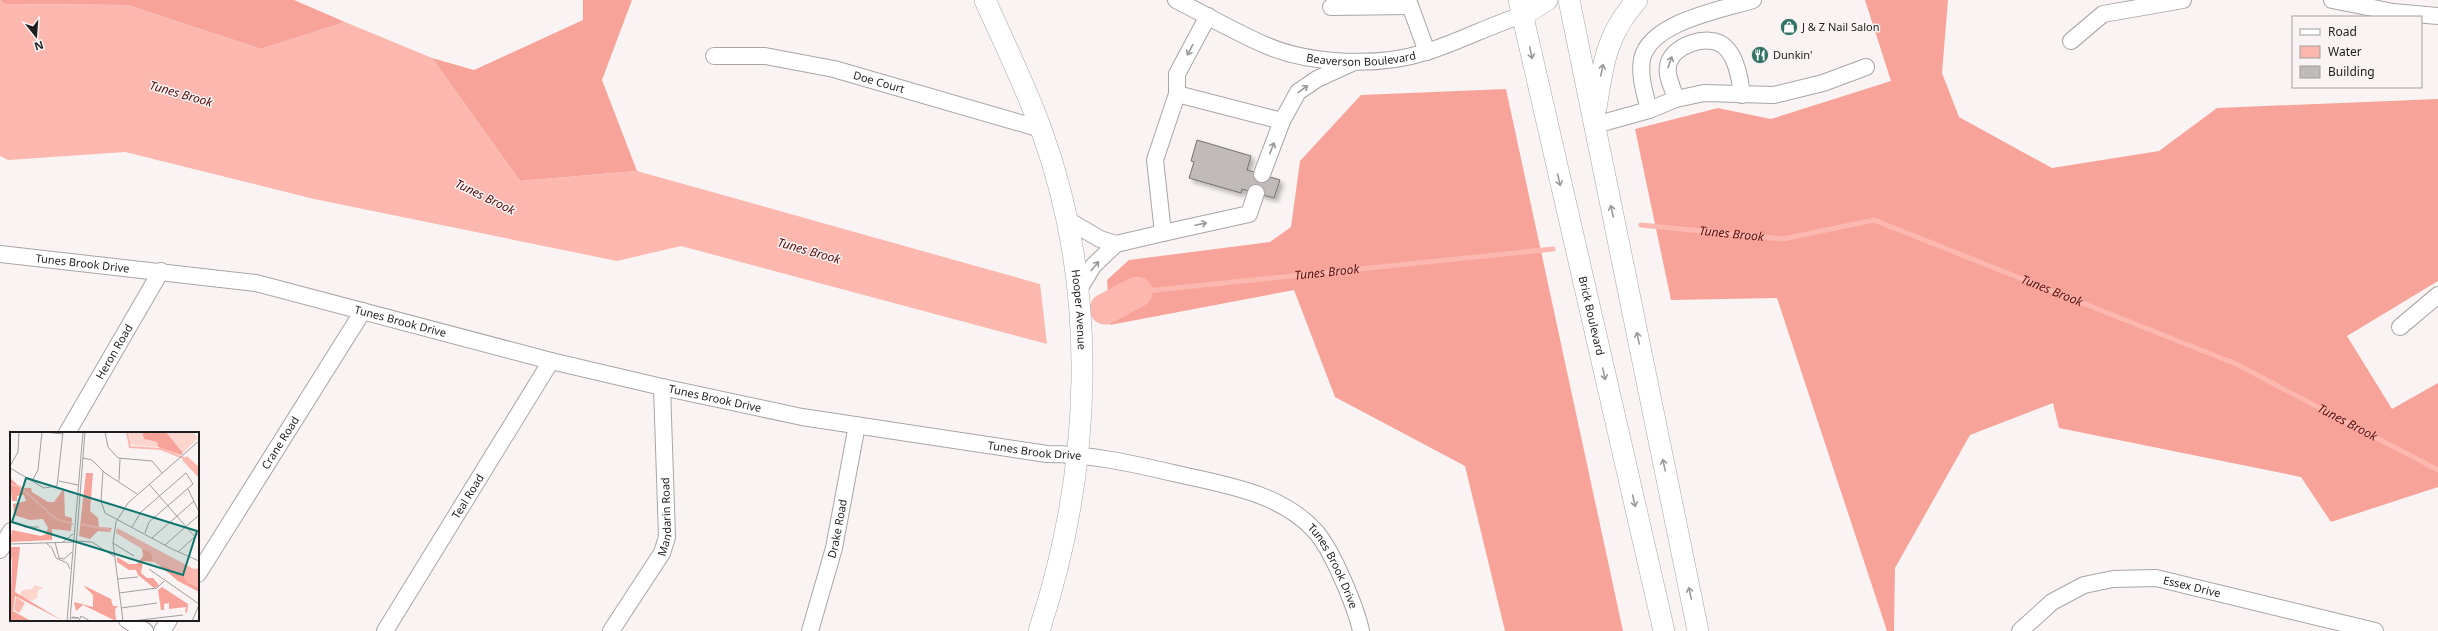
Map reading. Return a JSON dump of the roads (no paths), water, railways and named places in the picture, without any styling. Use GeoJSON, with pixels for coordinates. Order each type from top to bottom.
{"type":"FeatureCollection","features":[{"type":"Feature","properties":{"kind":"main road","name":"Hooper Avenue"},"geometry":{"type":"LineString","coordinates":[[985,0],[1041,130],[1066,219],[1078,291],[1082,367],[1082,417],[1078,454],[1068,520],[1054,585],[1039,631]]}},
{"type":"Feature","properties":{"kind":"main road","name":"Beaverson Boulevard"},"geometry":{"type":"LineString","coordinates":[[1521,7],[1547,0]]}},
{"type":"Feature","properties":{"kind":"main road"},"geometry":{"type":"LineString","coordinates":[[1569,0],[1698,631]]}},
{"type":"Feature","properties":{"kind":"main road"},"geometry":{"type":"LineString","coordinates":[[1595,124],[1602,71],[1611,38],[1625,14],[1637,0]]}},
{"type":"Feature","properties":{"kind":"main road","name":"Brick Boulevard"},"geometry":{"type":"LineString","coordinates":[[1521,7],[1565,208],[1664,631]]}},
{"type":"Feature","properties":{"kind":"street","name":"Beaverson Boulevard"},"geometry":{"type":"LineString","coordinates":[[1176,0],[1266,46],[1317,59],[1355,62],[1388,61],[1426,52],[1521,7]]}},
{"type":"Feature","properties":{"kind":"street"},"geometry":{"type":"LineString","coordinates":[[1649,110],[1641,74],[1642,58],[1649,43],[1668,28],[1753,0]]}},
{"type":"Feature","properties":{"kind":"street"},"geometry":{"type":"LineString","coordinates":[[2071,41],[2103,14],[2183,0]]}},
{"type":"Feature","properties":{"kind":"street"},"geometry":{"type":"LineString","coordinates":[[2332,0],[2392,12],[2438,16]]}},
{"type":"Feature","properties":{"kind":"street"},"geometry":{"type":"LineString","coordinates":[[1332,7],[1409,3],[1426,52]]}},
{"type":"Feature","properties":{"kind":"street"},"geometry":{"type":"LineString","coordinates":[[1163,233],[1155,160],[1177,94],[1177,74],[1208,16]]}},
{"type":"Feature","properties":{"kind":"street"},"geometry":{"type":"LineString","coordinates":[[1683,22],[1693,44]]}},
{"type":"Feature","properties":{"kind":"street"},"geometry":{"type":"LineString","coordinates":[[1676,99],[1669,78],[1668,66],[1672,56],[1693,44],[1704,40],[1716,41],[1725,46],[1736,67],[1742,95]]}},
{"type":"Feature","properties":{"kind":"street","name":"Doe Court"},"geometry":{"type":"LineString","coordinates":[[714,56],[765,56],[834,69],[1041,130]]}},
{"type":"Feature","properties":{"kind":"street"},"geometry":{"type":"LineString","coordinates":[[1262,174],[1282,122],[1298,92],[1317,79],[1355,62]]}},
{"type":"Feature","properties":{"kind":"street"},"geometry":{"type":"LineString","coordinates":[[1595,124],[1649,110],[1676,99],[1704,93],[1774,95],[1800,90],[1866,67]]}},
{"type":"Feature","properties":{"kind":"street"},"geometry":{"type":"LineString","coordinates":[[1177,94],[1282,122]]}},
{"type":"Feature","properties":{"kind":"street"},"geometry":{"type":"LineString","coordinates":[[1066,219],[1100,239],[1116,244],[1249,214],[1256,193]]}},
{"type":"Feature","properties":{"kind":"street"},"geometry":{"type":"LineString","coordinates":[[1078,291],[1093,266],[1116,244]]}},
{"type":"Feature","properties":{"kind":"street","name":"Tunes Brook Drive"},"geometry":{"type":"LineString","coordinates":[[0,254],[161,271],[256,283],[551,361],[662,387],[802,417],[1047,454],[1078,454],[1108,458],[1222,484],[1263,497],[1293,512],[1316,532],[1333,558],[1361,631]]}},
{"type":"Feature","properties":{"kind":"street","name":"Heron Road"},"geometry":{"type":"LineString","coordinates":[[69,432],[161,271]]}},
{"type":"Feature","properties":{"kind":"street"},"geometry":{"type":"LineString","coordinates":[[2400,327],[2438,295]]}},
{"type":"Feature","properties":{"kind":"street","name":"Crane Road"},"geometry":{"type":"LineString","coordinates":[[199,572],[363,311]]}},
{"type":"Feature","properties":{"kind":"street","name":"Teal Road"},"geometry":{"type":"LineString","coordinates":[[385,631],[551,361]]}},
{"type":"Feature","properties":{"kind":"street","name":"Mandarin Road"},"geometry":{"type":"LineString","coordinates":[[611,631],[662,553],[667,537],[662,387]]}},
{"type":"Feature","properties":{"kind":"street","name":"Drake Road"},"geometry":{"type":"LineString","coordinates":[[810,631],[834,548],[857,425]]}},
{"type":"Feature","properties":{"kind":"street","name":"Essex Drive"},"geometry":{"type":"LineString","coordinates":[[2020,631],[2052,602],[2084,585],[2113,579],[2156,578],[2339,627],[2375,631]]}},
{"type":"Feature","properties":{"kind":"street"},"geometry":{"type":"LineString","coordinates":[[129,621],[145,631]]}},
{"type":"Feature","properties":{"kind":"street"},"geometry":{"type":"LineString","coordinates":[[162,631],[168,621]]}},
{"type":"Feature","properties":{"kind":"water"},"geometry":{"type":"Polygon","coordinates":[[[0,0],[5,4],[127,5],[261,49],[345,22],[432,58],[520,181],[637,171],[1040,284],[1047,344],[681,246],[617,261],[314,199],[125,152],[8,160],[0,156],[0,0]]]}},
{"type":"Feature","properties":{"kind":"waterway","name":"Tunes Brook"},"geometry":{"type":"LineString","coordinates":[[1641,225],[1783,239],[1874,220],[2236,364],[2438,470]]}},
{"type":"Feature","properties":{"kind":"waterway","name":"Tunes Brook"},"geometry":{"type":"LineString","coordinates":[[1137,292],[1553,249]]}},
{"type":"Feature","properties":{"kind":"waterway","name":"Tunes Brook"},"geometry":{"type":"LineString","coordinates":[[1105,309],[1137,292]]}},
{"type":"Feature","properties":{"kind":"place","name":"J & Z Nail Salon"},"geometry":{"type":"Point","coordinates":[1789,27]}},
{"type":"Feature","properties":{"kind":"place","name":"Dunkin'"},"geometry":{"type":"Point","coordinates":[1760,55]}}]}
